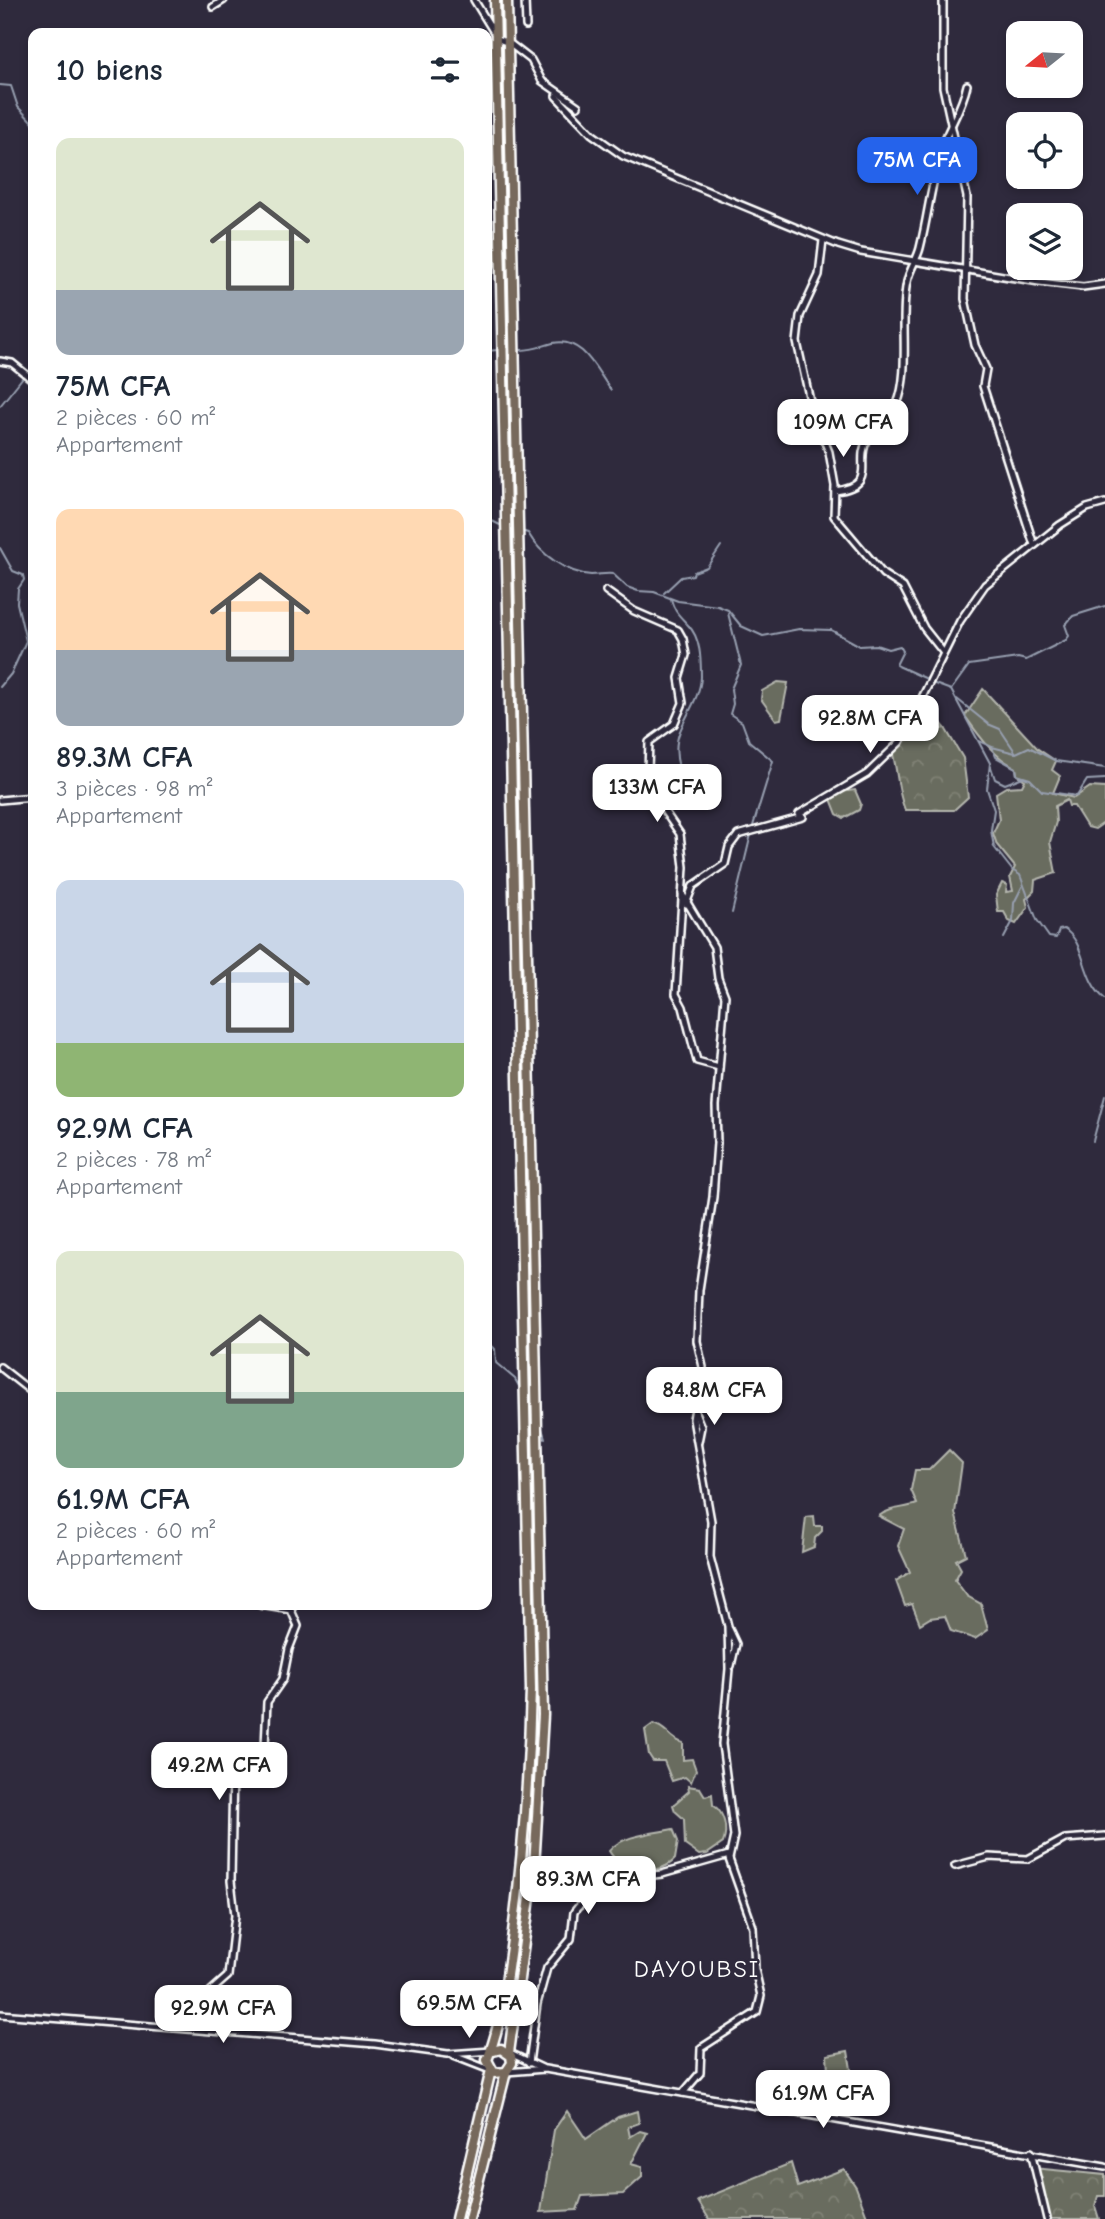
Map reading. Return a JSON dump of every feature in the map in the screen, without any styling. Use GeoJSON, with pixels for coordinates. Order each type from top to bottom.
{"type":"FeatureCollection","features":[{"type":"Feature","properties":{"kind":"highway"},"geometry":{"type":"LineString","coordinates":[[456,2219],[491,2070],[487,2060],[493,2051],[506,1980],[522,1854],[531,1689],[498,39],[495,0]]}},
{"type":"Feature","properties":{"kind":"highway"},"geometry":{"type":"LineString","coordinates":[[469,2219],[506,2072],[512,2063],[509,2053],[528,1922],[543,1715],[507,0]]}},
{"type":"Feature","properties":{"kind":"highway"},"geometry":{"type":"LineString","coordinates":[[493,2051],[501,2049],[509,2053]]}},
{"type":"Feature","properties":{"kind":"highway"},"geometry":{"type":"LineString","coordinates":[[491,2070],[498,2074],[506,2072]]}},
{"type":"Feature","properties":{"kind":"street"},"geometry":{"type":"LineString","coordinates":[[213,7],[224,0]]}},
{"type":"Feature","properties":{"kind":"street"},"geometry":{"type":"LineString","coordinates":[[474,0],[491,28]]}},
{"type":"Feature","properties":{"kind":"street"},"geometry":{"type":"LineString","coordinates":[[525,0],[526,26]]}},
{"type":"Feature","properties":{"kind":"street"},"geometry":{"type":"LineString","coordinates":[[943,0],[943,87],[950,129],[967,197],[964,269],[969,322],[986,369],[982,386],[1034,545]]}},
{"type":"Feature","properties":{"kind":"street"},"geometry":{"type":"LineString","coordinates":[[492,29],[498,39],[509,43],[531,61],[542,81],[578,106]]}},
{"type":"Feature","properties":{"kind":"street"},"geometry":{"type":"LineString","coordinates":[[835,491],[852,489],[858,482],[865,463],[866,443],[897,406],[905,346],[904,294],[930,208],[936,169],[962,105],[967,85]]}},
{"type":"Feature","properties":{"kind":"street"},"geometry":{"type":"LineString","coordinates":[[556,96],[592,134],[623,156],[823,240],[861,252],[915,262],[1072,286],[1105,284]]}},
{"type":"Feature","properties":{"kind":"street"},"geometry":{"type":"LineString","coordinates":[[823,240],[819,275],[800,316],[797,342],[812,410],[827,442],[835,491],[833,511],[837,523],[883,574],[903,587],[924,628],[943,652]]}},
{"type":"Feature","properties":{"kind":"street"},"geometry":{"type":"LineString","coordinates":[[0,361],[12,363],[28,376]]}},
{"type":"Feature","properties":{"kind":"street"},"geometry":{"type":"LineString","coordinates":[[680,913],[693,886],[725,864],[729,847],[738,835],[801,816],[881,763],[900,742],[943,652],[977,594],[1034,545],[1077,514],[1105,503]]}},
{"type":"Feature","properties":{"kind":"street"},"geometry":{"type":"LineString","coordinates":[[606,591],[634,611],[678,630],[683,639],[686,655],[679,678],[683,703],[674,724],[654,737],[647,748],[649,775],[665,812],[680,834],[684,867],[676,993],[683,1007],[697,1061],[719,1067]]}},
{"type":"Feature","properties":{"kind":"street"},"geometry":{"type":"LineString","coordinates":[[0,800],[28,797]]}},
{"type":"Feature","properties":{"kind":"street"},"geometry":{"type":"LineString","coordinates":[[682,894],[714,947],[718,978],[725,996],[713,1196],[699,1290],[697,1341],[702,1367],[694,1409],[701,1427],[697,1449],[711,1521],[710,1557],[728,1626],[736,1644],[730,1669],[722,1744],[734,1836],[730,1855],[753,1927],[755,1969],[762,2003],[758,2012],[701,2048],[700,2073],[683,2093]]}},
{"type":"Feature","properties":{"kind":"street"},"geometry":{"type":"LineString","coordinates":[[0,1367],[28,1389]]}},
{"type":"Feature","properties":{"kind":"street"},"geometry":{"type":"LineString","coordinates":[[174,2028],[196,2012],[211,1991],[228,1976],[235,1915],[231,1881],[233,1768],[240,1756],[265,1746],[267,1702],[283,1679],[289,1649],[298,1626],[291,1610]]}},
{"type":"Feature","properties":{"kind":"street"},"geometry":{"type":"LineString","coordinates":[[955,1866],[989,1857],[1024,1859],[1065,1839],[1105,1836]]}},
{"type":"Feature","properties":{"kind":"street"},"geometry":{"type":"LineString","coordinates":[[529,2063],[537,2004],[547,1968],[570,1939],[574,1912],[578,1907],[614,1880],[662,1874],[730,1855]]}},
{"type":"Feature","properties":{"kind":"street"},"geometry":{"type":"LineString","coordinates":[[0,2014],[375,2044],[448,2054],[493,2051]]}},
{"type":"Feature","properties":{"kind":"street"},"geometry":{"type":"LineString","coordinates":[[509,2053],[545,2070]]}},
{"type":"Feature","properties":{"kind":"street"},"geometry":{"type":"LineString","coordinates":[[448,2054],[491,2070]]}},
{"type":"Feature","properties":{"kind":"street"},"geometry":{"type":"LineString","coordinates":[[506,2072],[545,2070],[1031,2152],[1105,2167]]}},
{"type":"Feature","properties":{"kind":"street"},"geometry":{"type":"LineString","coordinates":[[1031,2152],[1047,2219]]}},
{"type":"Feature","properties":{"kind":"green space"},"geometry":{"type":"Polygon","coordinates":[[[778,682],[788,683],[781,719],[776,720],[761,699],[762,691],[778,682]]]}},
{"type":"Feature","properties":{"kind":"green space"},"geometry":{"type":"Polygon","coordinates":[[[983,689],[1038,749],[1056,761],[1052,770],[1060,776],[1053,793],[1074,798],[1090,787],[1105,788],[1105,822],[1095,829],[1087,827],[1067,800],[1055,806],[1056,822],[1050,842],[1056,873],[1035,880],[1034,891],[1026,899],[1028,907],[1016,924],[1009,921],[1004,912],[998,912],[996,895],[1002,883],[1007,885],[1006,892],[1013,891],[1010,877],[1015,867],[997,845],[993,833],[999,820],[996,793],[1006,787],[1022,786],[1025,780],[1017,775],[1016,768],[1000,758],[987,745],[965,716],[983,689]]]}},
{"type":"Feature","properties":{"kind":"green space"},"geometry":{"type":"Polygon","coordinates":[[[923,699],[945,728],[909,739],[906,727],[923,699]]]}},
{"type":"Feature","properties":{"kind":"green space"},"geometry":{"type":"Polygon","coordinates":[[[945,728],[963,758],[968,797],[954,810],[905,810],[892,751],[900,742],[945,728]]]}},
{"type":"Feature","properties":{"kind":"green space"},"geometry":{"type":"Polygon","coordinates":[[[855,790],[861,804],[859,810],[844,818],[837,814],[831,799],[833,793],[855,790]]]}},
{"type":"Feature","properties":{"kind":"green space"},"geometry":{"type":"Polygon","coordinates":[[[949,1450],[962,1463],[955,1513],[966,1555],[956,1560],[961,1569],[955,1580],[967,1596],[981,1604],[988,1630],[975,1639],[951,1631],[945,1616],[930,1618],[920,1624],[912,1604],[905,1606],[896,1581],[910,1572],[898,1546],[904,1529],[879,1516],[917,1504],[911,1490],[915,1470],[929,1470],[949,1450]]]}},
{"type":"Feature","properties":{"kind":"green space"},"geometry":{"type":"Polygon","coordinates":[[[814,1516],[815,1526],[822,1526],[822,1531],[815,1538],[814,1547],[802,1552],[806,1517],[814,1516]]]}},
{"type":"Feature","properties":{"kind":"green space"},"geometry":{"type":"Polygon","coordinates":[[[653,1724],[683,1743],[683,1760],[692,1759],[696,1770],[691,1782],[685,1777],[672,1781],[664,1761],[653,1761],[649,1755],[645,1730],[653,1724]]]}},
{"type":"Feature","properties":{"kind":"green space"},"geometry":{"type":"Polygon","coordinates":[[[688,1786],[700,1788],[705,1796],[712,1794],[713,1805],[724,1822],[723,1843],[707,1854],[699,1855],[685,1845],[684,1819],[675,1811],[673,1805],[689,1791],[688,1786]]]}},
{"type":"Feature","properties":{"kind":"green space"},"geometry":{"type":"Polygon","coordinates":[[[673,1829],[678,1841],[675,1859],[660,1868],[631,1868],[622,1864],[609,1851],[630,1838],[673,1829]]]}},
{"type":"Feature","properties":{"kind":"green space"},"geometry":{"type":"Polygon","coordinates":[[[848,2051],[851,2069],[843,2074],[828,2070],[827,2055],[848,2051]]]}},
{"type":"Feature","properties":{"kind":"green space"},"geometry":{"type":"Polygon","coordinates":[[[567,2111],[586,2139],[618,2117],[637,2111],[639,2123],[628,2127],[630,2137],[640,2131],[647,2133],[631,2164],[642,2167],[642,2177],[623,2194],[582,2196],[577,2210],[541,2212],[554,2130],[567,2111]]]}},
{"type":"Feature","properties":{"kind":"green space"},"geometry":{"type":"Polygon","coordinates":[[[791,2163],[798,2187],[844,2169],[856,2187],[868,2219],[709,2219],[698,2201],[791,2163]]]}},
{"type":"Feature","properties":{"kind":"green space"},"geometry":{"type":"Polygon","coordinates":[[[1033,2168],[1105,2175],[1105,2196],[1098,2196],[1095,2206],[1099,2219],[1047,2219],[1033,2168]]]}},
{"type":"Feature","properties":{"kind":"waterway"},"geometry":{"type":"LineString","coordinates":[[0,85],[11,86],[18,107],[28,118]]}},
{"type":"Feature","properties":{"kind":"waterway"},"geometry":{"type":"LineString","coordinates":[[521,350],[553,343],[573,345],[588,357],[611,390]]}},
{"type":"Feature","properties":{"kind":"waterway"},"geometry":{"type":"LineString","coordinates":[[492,350],[498,350]]}},
{"type":"Feature","properties":{"kind":"waterway"},"geometry":{"type":"LineString","coordinates":[[0,406],[23,377]]}},
{"type":"Feature","properties":{"kind":"waterway"},"geometry":{"type":"LineString","coordinates":[[492,521],[502,526]]}},
{"type":"Feature","properties":{"kind":"waterway"},"geometry":{"type":"LineString","coordinates":[[521,531],[528,533],[547,555],[572,571],[591,575],[613,574],[627,587],[638,591],[654,592],[678,601],[718,606],[728,610],[741,626],[763,636],[799,629],[831,630],[860,646],[876,645],[888,649],[900,646],[903,651],[896,665],[927,679]]}},
{"type":"Feature","properties":{"kind":"waterway"},"geometry":{"type":"LineString","coordinates":[[664,593],[681,577],[693,575],[694,572],[707,567],[721,546]]}},
{"type":"Feature","properties":{"kind":"waterway"},"geometry":{"type":"LineString","coordinates":[[0,548],[13,571],[23,575],[17,603],[26,641],[11,674],[0,687]]}},
{"type":"Feature","properties":{"kind":"waterway"},"geometry":{"type":"LineString","coordinates":[[671,599],[676,611],[696,636],[701,664],[698,691],[677,740],[678,805]]}},
{"type":"Feature","properties":{"kind":"waterway"},"geometry":{"type":"LineString","coordinates":[[951,690],[969,665],[1018,658],[1026,660],[1066,640],[1069,636],[1065,625],[1073,616],[1105,606]]}},
{"type":"Feature","properties":{"kind":"waterway"},"geometry":{"type":"LineString","coordinates":[[728,613],[741,665],[731,689],[733,704],[730,714],[742,722],[749,741],[773,761],[753,826],[732,913]]}},
{"type":"Feature","properties":{"kind":"waterway"},"geometry":{"type":"LineString","coordinates":[[932,683],[951,690],[990,763],[987,789],[994,810],[991,830],[994,847],[1012,870],[1020,875],[1037,920],[1049,937],[1056,938],[1059,930],[1064,929],[1077,943],[1091,981],[1105,999]]}},
{"type":"Feature","properties":{"kind":"waterway"},"geometry":{"type":"LineString","coordinates":[[957,699],[988,724],[1000,729],[1016,753],[1029,747],[1056,761],[1105,768]]}},
{"type":"Feature","properties":{"kind":"waterway"},"geometry":{"type":"LineString","coordinates":[[979,741],[992,747],[996,757],[1016,768],[1017,775],[1030,779],[1042,791],[1077,796],[1087,780],[1105,779]]}},
{"type":"Feature","properties":{"kind":"waterway"},"geometry":{"type":"LineString","coordinates":[[992,747],[1015,753]]}},
{"type":"Feature","properties":{"kind":"waterway"},"geometry":{"type":"LineString","coordinates":[[990,764],[995,779],[1005,784],[1023,777]]}},
{"type":"Feature","properties":{"kind":"waterway"},"geometry":{"type":"LineString","coordinates":[[1004,938],[1013,921],[1014,903],[1022,887]]}},
{"type":"Feature","properties":{"kind":"waterway"},"geometry":{"type":"LineString","coordinates":[[1093,1141],[1105,1096]]}},
{"type":"Feature","properties":{"kind":"waterway"},"geometry":{"type":"LineString","coordinates":[[492,1346],[495,1349],[496,1363],[515,1379],[521,1390]]}},
{"type":"Feature","properties":{"kind":"waterway"},"geometry":{"type":"LineString","coordinates":[[541,1425],[545,1438]]}},
{"type":"Feature","properties":{"kind":"district","name":"DAYOUBSI"},"geometry":{"type":"Point","coordinates":[697,1969]}}]}
